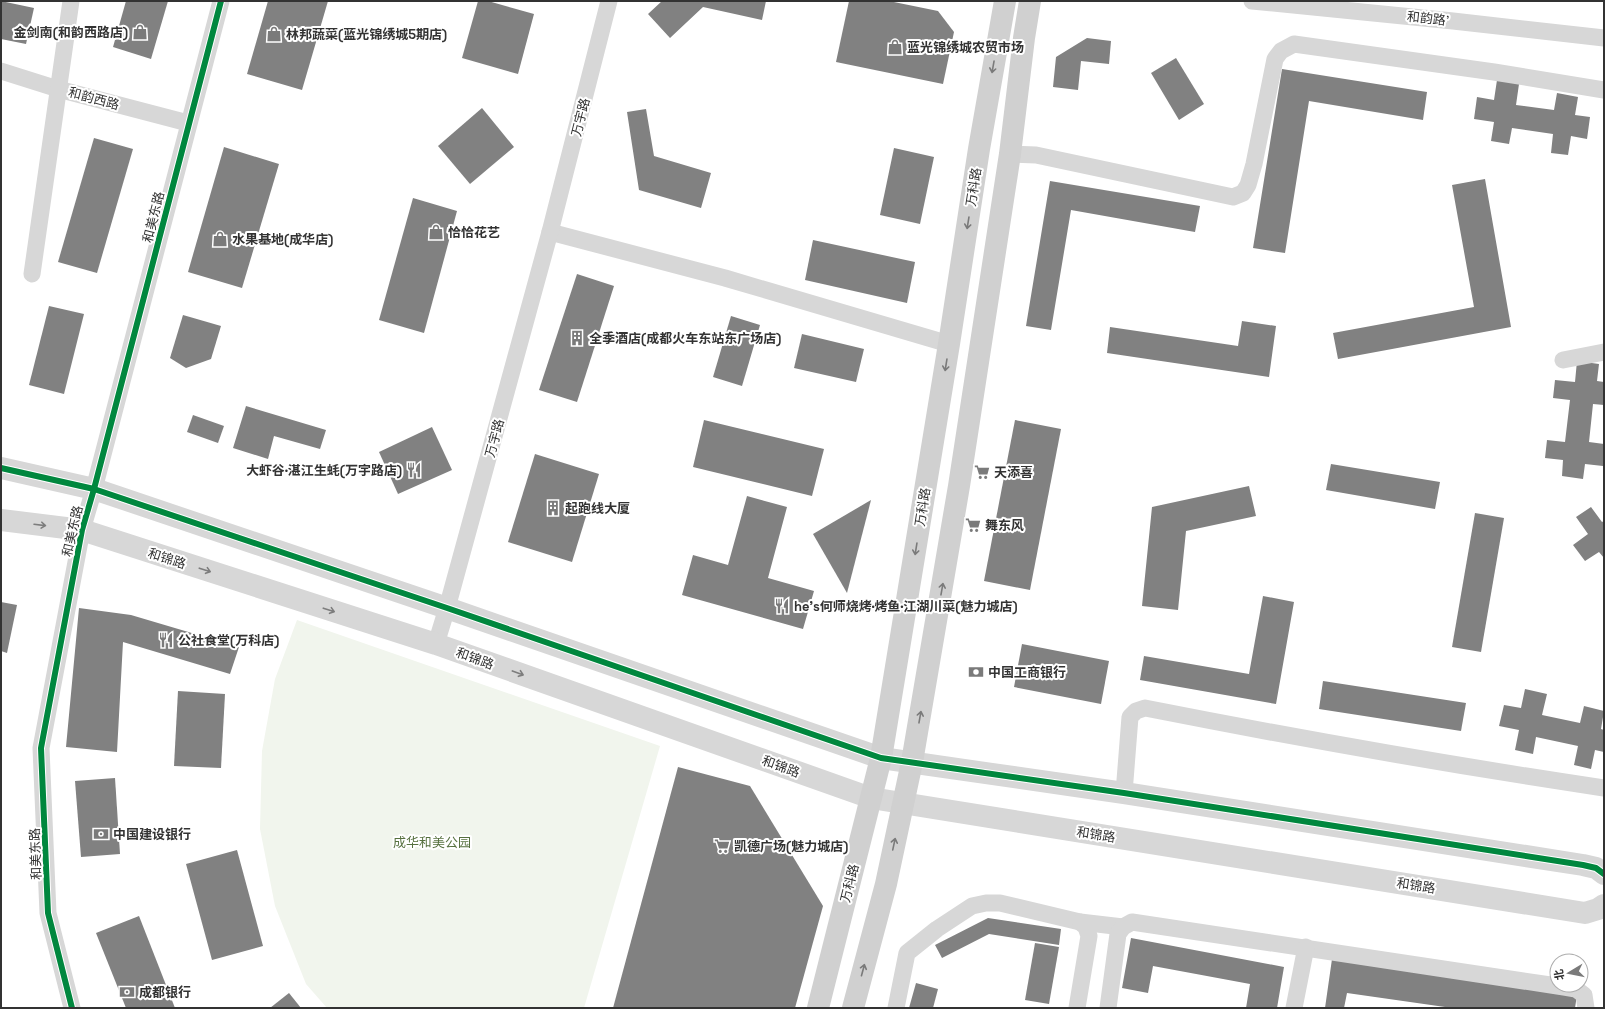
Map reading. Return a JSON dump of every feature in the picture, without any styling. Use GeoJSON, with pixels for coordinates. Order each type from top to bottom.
{"type":"FeatureCollection","features":[{"type":"Feature","properties":{"kind":"main road","name":"万科路"},"geometry":{"type":"LineString","coordinates":[[818,1008],[881,758],[949,344],[979,149],[1005,1]]}},
{"type":"Feature","properties":{"kind":"main road"},"geometry":{"type":"LineString","coordinates":[[853,1008],[886,884],[912,762],[959,486],[1010,154],[1030,1]]}},
{"type":"Feature","properties":{"kind":"street"},"geometry":{"type":"LineString","coordinates":[[32,274],[71,1]]}},
{"type":"Feature","properties":{"kind":"street","name":"和美东路"},"geometry":{"type":"LineString","coordinates":[[67,1007],[48,913],[42,748],[82,530],[221,1]]}},
{"type":"Feature","properties":{"kind":"street","name":"万宇路"},"geometry":{"type":"LineString","coordinates":[[550,232],[603,1]]}},
{"type":"Feature","properties":{"kind":"street","name":"万宇路"},"geometry":{"type":"LineString","coordinates":[[436,644],[448,608],[550,232],[609,1]]}},
{"type":"Feature","properties":{"kind":"street","name":"和韵路’"},"geometry":{"type":"LineString","coordinates":[[1252,1],[1453,20],[1604,38]]}},
{"type":"Feature","properties":{"kind":"street"},"geometry":{"type":"LineString","coordinates":[[1010,154],[1036,156],[1233,197],[1243,193],[1248,185],[1254,164],[1274,59],[1281,51],[1294,44],[1494,72],[1604,90]]}},
{"type":"Feature","properties":{"kind":"street","name":"和韵西路"},"geometry":{"type":"LineString","coordinates":[[1,71],[58,89],[188,124]]}},
{"type":"Feature","properties":{"kind":"street"},"geometry":{"type":"LineString","coordinates":[[550,232],[725,278],[949,344]]}},
{"type":"Feature","properties":{"kind":"street"},"geometry":{"type":"LineString","coordinates":[[1563,360],[1604,352]]}},
{"type":"Feature","properties":{"kind":"street"},"geometry":{"type":"LineString","coordinates":[[1,468],[94,489],[448,608],[881,758],[1594,863],[1596,868],[1604,874]]}},
{"type":"Feature","properties":{"kind":"street","name":"和锦路"},"geometry":{"type":"LineString","coordinates":[[1,520],[82,530],[436,644],[871,798],[1595,909]]}},
{"type":"Feature","properties":{"kind":"street"},"geometry":{"type":"LineString","coordinates":[[1124,793],[1130,717],[1136,711],[1145,708],[1263,731],[1517,775],[1604,788]]}},
{"type":"Feature","properties":{"kind":"street"},"geometry":{"type":"LineString","coordinates":[[896,1008],[907,953],[972,906],[986,903],[1000,903],[1080,922],[1123,927]]}},
{"type":"Feature","properties":{"kind":"street"},"geometry":{"type":"LineString","coordinates":[[1077,1008],[1088,936],[1086,927],[1080,922]]}},
{"type":"Feature","properties":{"kind":"street"},"geometry":{"type":"LineString","coordinates":[[1108,1008],[1118,934],[1123,927],[1132,922],[1564,987],[1576,990],[1584,995],[1586,1008]]}},
{"type":"Feature","properties":{"kind":"street"},"geometry":{"type":"LineString","coordinates":[[1294,1008],[1306,947]]}},
{"type":"Feature","properties":{"kind":"green space","name":"成华和美公园"},"geometry":{"type":"Polygon","coordinates":[[[297,620],[660,746],[584,1008],[327,1008],[306,984],[275,906],[260,829],[262,751],[275,679],[297,620]]]}},
{"type":"Feature","properties":{"kind":"building"},"geometry":{"type":"Polygon","coordinates":[[[1,1],[34,8],[26,44],[1,39],[1,1]]]}},
{"type":"Feature","properties":{"kind":"building"},"geometry":{"type":"Polygon","coordinates":[[[126,1],[168,1],[151,59],[113,47],[126,1]]]}},
{"type":"Feature","properties":{"kind":"building"},"geometry":{"type":"Polygon","coordinates":[[[268,1],[328,1],[302,90],[247,74],[268,1]]]}},
{"type":"Feature","properties":{"kind":"building"},"geometry":{"type":"Polygon","coordinates":[[[478,1],[488,1],[534,14],[518,74],[462,58],[478,1]]]}},
{"type":"Feature","properties":{"kind":"building"},"geometry":{"type":"Polygon","coordinates":[[[662,1],[766,1],[762,20],[703,7],[670,38],[648,14],[662,1]]]}},
{"type":"Feature","properties":{"kind":"building","name":"蓝光锦绣城农贸市场"},"geometry":{"type":"Polygon","coordinates":[[[849,1],[889,1],[938,11],[954,32],[943,84],[836,62],[849,1]]]}},
{"type":"Feature","properties":{"kind":"building"},"geometry":{"type":"Polygon","coordinates":[[[1087,38],[1111,41],[1109,64],[1081,61],[1078,90],[1053,87],[1056,57],[1087,38]]]}},
{"type":"Feature","properties":{"kind":"building"},"geometry":{"type":"Polygon","coordinates":[[[1176,58],[1204,104],[1179,120],[1151,73],[1176,58]]]}},
{"type":"Feature","properties":{"kind":"building"},"geometry":{"type":"Polygon","coordinates":[[[1282,69],[1427,92],[1423,120],[1309,101],[1285,253],[1253,248],[1282,69]]]}},
{"type":"Feature","properties":{"kind":"building"},"geometry":{"type":"Polygon","coordinates":[[[1497,80],[1519,84],[1516,105],[1554,110],[1557,93],[1578,97],[1575,115],[1590,117],[1587,139],[1571,136],[1568,155],[1551,153],[1553,134],[1512,128],[1509,144],[1491,141],[1494,122],[1474,119],[1477,97],[1494,100],[1497,80]]]}},
{"type":"Feature","properties":{"kind":"building"},"geometry":{"type":"Polygon","coordinates":[[[482,108],[514,147],[470,184],[438,146],[482,108]]]}},
{"type":"Feature","properties":{"kind":"building"},"geometry":{"type":"Polygon","coordinates":[[[646,109],[654,156],[711,173],[701,208],[639,190],[627,112],[646,109]]]}},
{"type":"Feature","properties":{"kind":"building"},"geometry":{"type":"Polygon","coordinates":[[[94,138],[133,149],[97,273],[58,262],[94,138]]]}},
{"type":"Feature","properties":{"kind":"building"},"geometry":{"type":"Polygon","coordinates":[[[224,147],[279,164],[242,288],[188,272],[224,147]]]}},
{"type":"Feature","properties":{"kind":"building"},"geometry":{"type":"Polygon","coordinates":[[[894,148],[934,157],[920,224],[880,215],[894,148]]]}},
{"type":"Feature","properties":{"kind":"building"},"geometry":{"type":"Polygon","coordinates":[[[1485,179],[1511,327],[1338,359],[1333,333],[1474,307],[1452,185],[1485,179]]]}},
{"type":"Feature","properties":{"kind":"building"},"geometry":{"type":"Polygon","coordinates":[[[1050,181],[1200,206],[1195,232],[1071,210],[1051,330],[1026,326],[1050,181]]]}},
{"type":"Feature","properties":{"kind":"building"},"geometry":{"type":"Polygon","coordinates":[[[413,198],[457,211],[424,333],[379,320],[413,198]]]}},
{"type":"Feature","properties":{"kind":"building"},"geometry":{"type":"Polygon","coordinates":[[[813,240],[915,262],[907,303],[805,280],[813,240]]]}},
{"type":"Feature","properties":{"kind":"building","name":"全季酒店(成都火车东站东广场店)"},"geometry":{"type":"Polygon","coordinates":[[[577,274],[614,286],[577,402],[539,390],[577,274]]]}},
{"type":"Feature","properties":{"kind":"building"},"geometry":{"type":"Polygon","coordinates":[[[49,306],[84,314],[64,394],[29,385],[49,306]]]}},
{"type":"Feature","properties":{"kind":"building"},"geometry":{"type":"Polygon","coordinates":[[[183,315],[221,326],[211,359],[186,368],[170,358],[183,315]]]}},
{"type":"Feature","properties":{"kind":"building"},"geometry":{"type":"Polygon","coordinates":[[[731,316],[760,325],[742,386],[713,377],[731,316]]]}},
{"type":"Feature","properties":{"kind":"building"},"geometry":{"type":"Polygon","coordinates":[[[1242,321],[1276,326],[1269,377],[1107,353],[1110,327],[1238,346],[1242,321]]]}},
{"type":"Feature","properties":{"kind":"building"},"geometry":{"type":"Polygon","coordinates":[[[802,334],[864,349],[856,382],[794,368],[802,334]]]}},
{"type":"Feature","properties":{"kind":"building"},"geometry":{"type":"Polygon","coordinates":[[[1577,361],[1599,364],[1597,381],[1604,382],[1604,405],[1593,404],[1589,442],[1604,444],[1603,466],[1585,464],[1583,479],[1562,476],[1563,460],[1545,458],[1547,440],[1565,442],[1570,400],[1553,398],[1555,380],[1575,382],[1577,361]]]}},
{"type":"Feature","properties":{"kind":"building"},"geometry":{"type":"Polygon","coordinates":[[[246,406],[326,430],[320,449],[274,436],[268,459],[233,448],[246,406]]]}},
{"type":"Feature","properties":{"kind":"building"},"geometry":{"type":"Polygon","coordinates":[[[193,415],[224,426],[218,443],[187,432],[193,415]]]}},
{"type":"Feature","properties":{"kind":"building"},"geometry":{"type":"Polygon","coordinates":[[[704,420],[824,449],[812,496],[693,467],[704,420]]]}},
{"type":"Feature","properties":{"kind":"building"},"geometry":{"type":"Polygon","coordinates":[[[1015,420],[1061,429],[1030,590],[984,581],[1015,420]]]}},
{"type":"Feature","properties":{"kind":"building"},"geometry":{"type":"Polygon","coordinates":[[[432,427],[452,470],[398,494],[379,452],[432,427]]]}},
{"type":"Feature","properties":{"kind":"building","name":"起跑线大厦"},"geometry":{"type":"Polygon","coordinates":[[[535,454],[599,474],[572,562],[508,542],[535,454]]]}},
{"type":"Feature","properties":{"kind":"building"},"geometry":{"type":"Polygon","coordinates":[[[1331,464],[1440,482],[1435,509],[1326,490],[1331,464]]]}},
{"type":"Feature","properties":{"kind":"building"},"geometry":{"type":"Polygon","coordinates":[[[1249,486],[1256,516],[1186,531],[1178,610],[1142,606],[1152,507],[1249,486]]]}},
{"type":"Feature","properties":{"kind":"building"},"geometry":{"type":"Polygon","coordinates":[[[747,496],[787,507],[768,578],[814,591],[803,629],[682,595],[693,555],[728,565],[747,496]]]}},
{"type":"Feature","properties":{"kind":"building"},"geometry":{"type":"Polygon","coordinates":[[[871,500],[847,593],[813,534],[871,500]]]}},
{"type":"Feature","properties":{"kind":"building"},"geometry":{"type":"Polygon","coordinates":[[[1591,507],[1602,522],[1604,521],[1604,558],[1599,552],[1585,561],[1573,545],[1588,534],[1576,517],[1591,507]]]}},
{"type":"Feature","properties":{"kind":"building"},"geometry":{"type":"Polygon","coordinates":[[[1475,513],[1504,518],[1481,652],[1452,647],[1475,513]]]}},
{"type":"Feature","properties":{"kind":"building"},"geometry":{"type":"Polygon","coordinates":[[[1263,596],[1294,602],[1276,704],[1140,680],[1144,656],[1249,674],[1263,596]]]}},
{"type":"Feature","properties":{"kind":"building"},"geometry":{"type":"Polygon","coordinates":[[[1,602],[17,605],[7,653],[1,651],[1,602]]]}},
{"type":"Feature","properties":{"kind":"building"},"geometry":{"type":"Polygon","coordinates":[[[79,608],[131,615],[239,647],[230,674],[123,642],[117,752],[66,747],[79,608]]]}},
{"type":"Feature","properties":{"kind":"building"},"geometry":{"type":"Polygon","coordinates":[[[1022,644],[1109,661],[1101,704],[1014,687],[1022,644]]]}},
{"type":"Feature","properties":{"kind":"building"},"geometry":{"type":"Polygon","coordinates":[[[1323,681],[1466,703],[1461,731],[1319,709],[1323,681]]]}},
{"type":"Feature","properties":{"kind":"building"},"geometry":{"type":"Polygon","coordinates":[[[1525,689],[1547,694],[1542,715],[1580,723],[1584,706],[1604,711],[1601,729],[1604,730],[1604,752],[1595,750],[1591,769],[1574,765],[1578,746],[1536,737],[1533,754],[1515,750],[1519,730],[1499,726],[1504,705],[1521,708],[1525,689]]]}},
{"type":"Feature","properties":{"kind":"building"},"geometry":{"type":"Polygon","coordinates":[[[178,691],[225,694],[221,768],[174,766],[178,691]]]}},
{"type":"Feature","properties":{"kind":"building","name":"凯德广场(魅力城店)"},"geometry":{"type":"Polygon","coordinates":[[[678,767],[750,786],[823,906],[795,1008],[613,1008],[678,767]]]}},
{"type":"Feature","properties":{"kind":"building"},"geometry":{"type":"Polygon","coordinates":[[[115,778],[120,854],[81,857],[75,781],[115,778]]]}},
{"type":"Feature","properties":{"kind":"building"},"geometry":{"type":"Polygon","coordinates":[[[237,850],[263,946],[212,960],[186,864],[237,850]]]}},
{"type":"Feature","properties":{"kind":"building"},"geometry":{"type":"Polygon","coordinates":[[[139,916],[175,1008],[126,1008],[96,933],[139,916]]]}},
{"type":"Feature","properties":{"kind":"building"},"geometry":{"type":"Polygon","coordinates":[[[988,918],[1061,929],[1059,945],[989,934],[942,958],[935,945],[988,918]]]}},
{"type":"Feature","properties":{"kind":"building"},"geometry":{"type":"Polygon","coordinates":[[[1131,938],[1284,967],[1277,1008],[1246,1008],[1250,984],[1153,966],[1148,993],[1122,988],[1131,938]]]}},
{"type":"Feature","properties":{"kind":"building"},"geometry":{"type":"Polygon","coordinates":[[[1035,943],[1059,947],[1049,1004],[1025,1000],[1035,943]]]}},
{"type":"Feature","properties":{"kind":"building"},"geometry":{"type":"Polygon","coordinates":[[[1332,959],[1549,991],[1549,993],[1577,995],[1575,1008],[1452,1008],[1347,993],[1344,1008],[1325,1008],[1332,959]]]}},
{"type":"Feature","properties":{"kind":"building"},"geometry":{"type":"Polygon","coordinates":[[[916,983],[938,989],[933,1008],[909,1008],[916,983]]]}},
{"type":"Feature","properties":{"kind":"building"},"geometry":{"type":"Polygon","coordinates":[[[289,993],[301,1008],[270,1008],[289,993]]]}},
{"type":"Feature","properties":{"kind":"cycle path"},"geometry":{"type":"LineString","coordinates":[[72,1008],[48,913],[41,748],[82,530],[221,1]]}},
{"type":"Feature","properties":{"kind":"cycle path"},"geometry":{"type":"LineString","coordinates":[[1,468],[94,489],[447,608],[881,758],[1124,793],[1583,865],[1596,868],[1604,874]]}},
{"type":"Feature","properties":{"kind":"place","name":"金剑南(和韵西路店)"},"geometry":{"type":"Point","coordinates":[140,32]}},
{"type":"Feature","properties":{"kind":"place","name":"林邦蔬菜(蓝光锦绣城5期店)"},"geometry":{"type":"Point","coordinates":[274,34]}},
{"type":"Feature","properties":{"kind":"place","name":"蓝光锦绣城农贸市场"},"geometry":{"type":"Point","coordinates":[895,47]}},
{"type":"Feature","properties":{"kind":"place","name":"恰恰花艺"},"geometry":{"type":"Point","coordinates":[436,232]}},
{"type":"Feature","properties":{"kind":"place","name":"水果基地(成华店)"},"geometry":{"type":"Point","coordinates":[220,239]}},
{"type":"Feature","properties":{"kind":"place","name":"全季酒店(成都火车东站东广场店)"},"geometry":{"type":"Point","coordinates":[577,338]}},
{"type":"Feature","properties":{"kind":"place","name":"大虾谷·湛江生蚝(万宇路店)"},"geometry":{"type":"Point","coordinates":[414,470]}},
{"type":"Feature","properties":{"kind":"place","name":"天添喜"},"geometry":{"type":"Point","coordinates":[982,472]}},
{"type":"Feature","properties":{"kind":"place","name":"起跑线大厦"},"geometry":{"type":"Point","coordinates":[553,508]}},
{"type":"Feature","properties":{"kind":"place","name":"舞东风"},"geometry":{"type":"Point","coordinates":[973,525]}},
{"type":"Feature","properties":{"kind":"place","name":"he's何师烧烤·烤鱼·江湖川菜(魅力城店)"},"geometry":{"type":"Point","coordinates":[782,606]}},
{"type":"Feature","properties":{"kind":"place","name":"公社食堂(万科店)"},"geometry":{"type":"Point","coordinates":[166,640]}},
{"type":"Feature","properties":{"kind":"place","name":"中国工商银行"},"geometry":{"type":"Point","coordinates":[976,672]}},
{"type":"Feature","properties":{"kind":"place","name":"中国建设银行"},"geometry":{"type":"Point","coordinates":[101,834]}},
{"type":"Feature","properties":{"kind":"place","name":"凯德广场(魅力城店)"},"geometry":{"type":"Point","coordinates":[722,846]}},
{"type":"Feature","properties":{"kind":"place","name":"成都银行"},"geometry":{"type":"Point","coordinates":[127,992]}}]}
